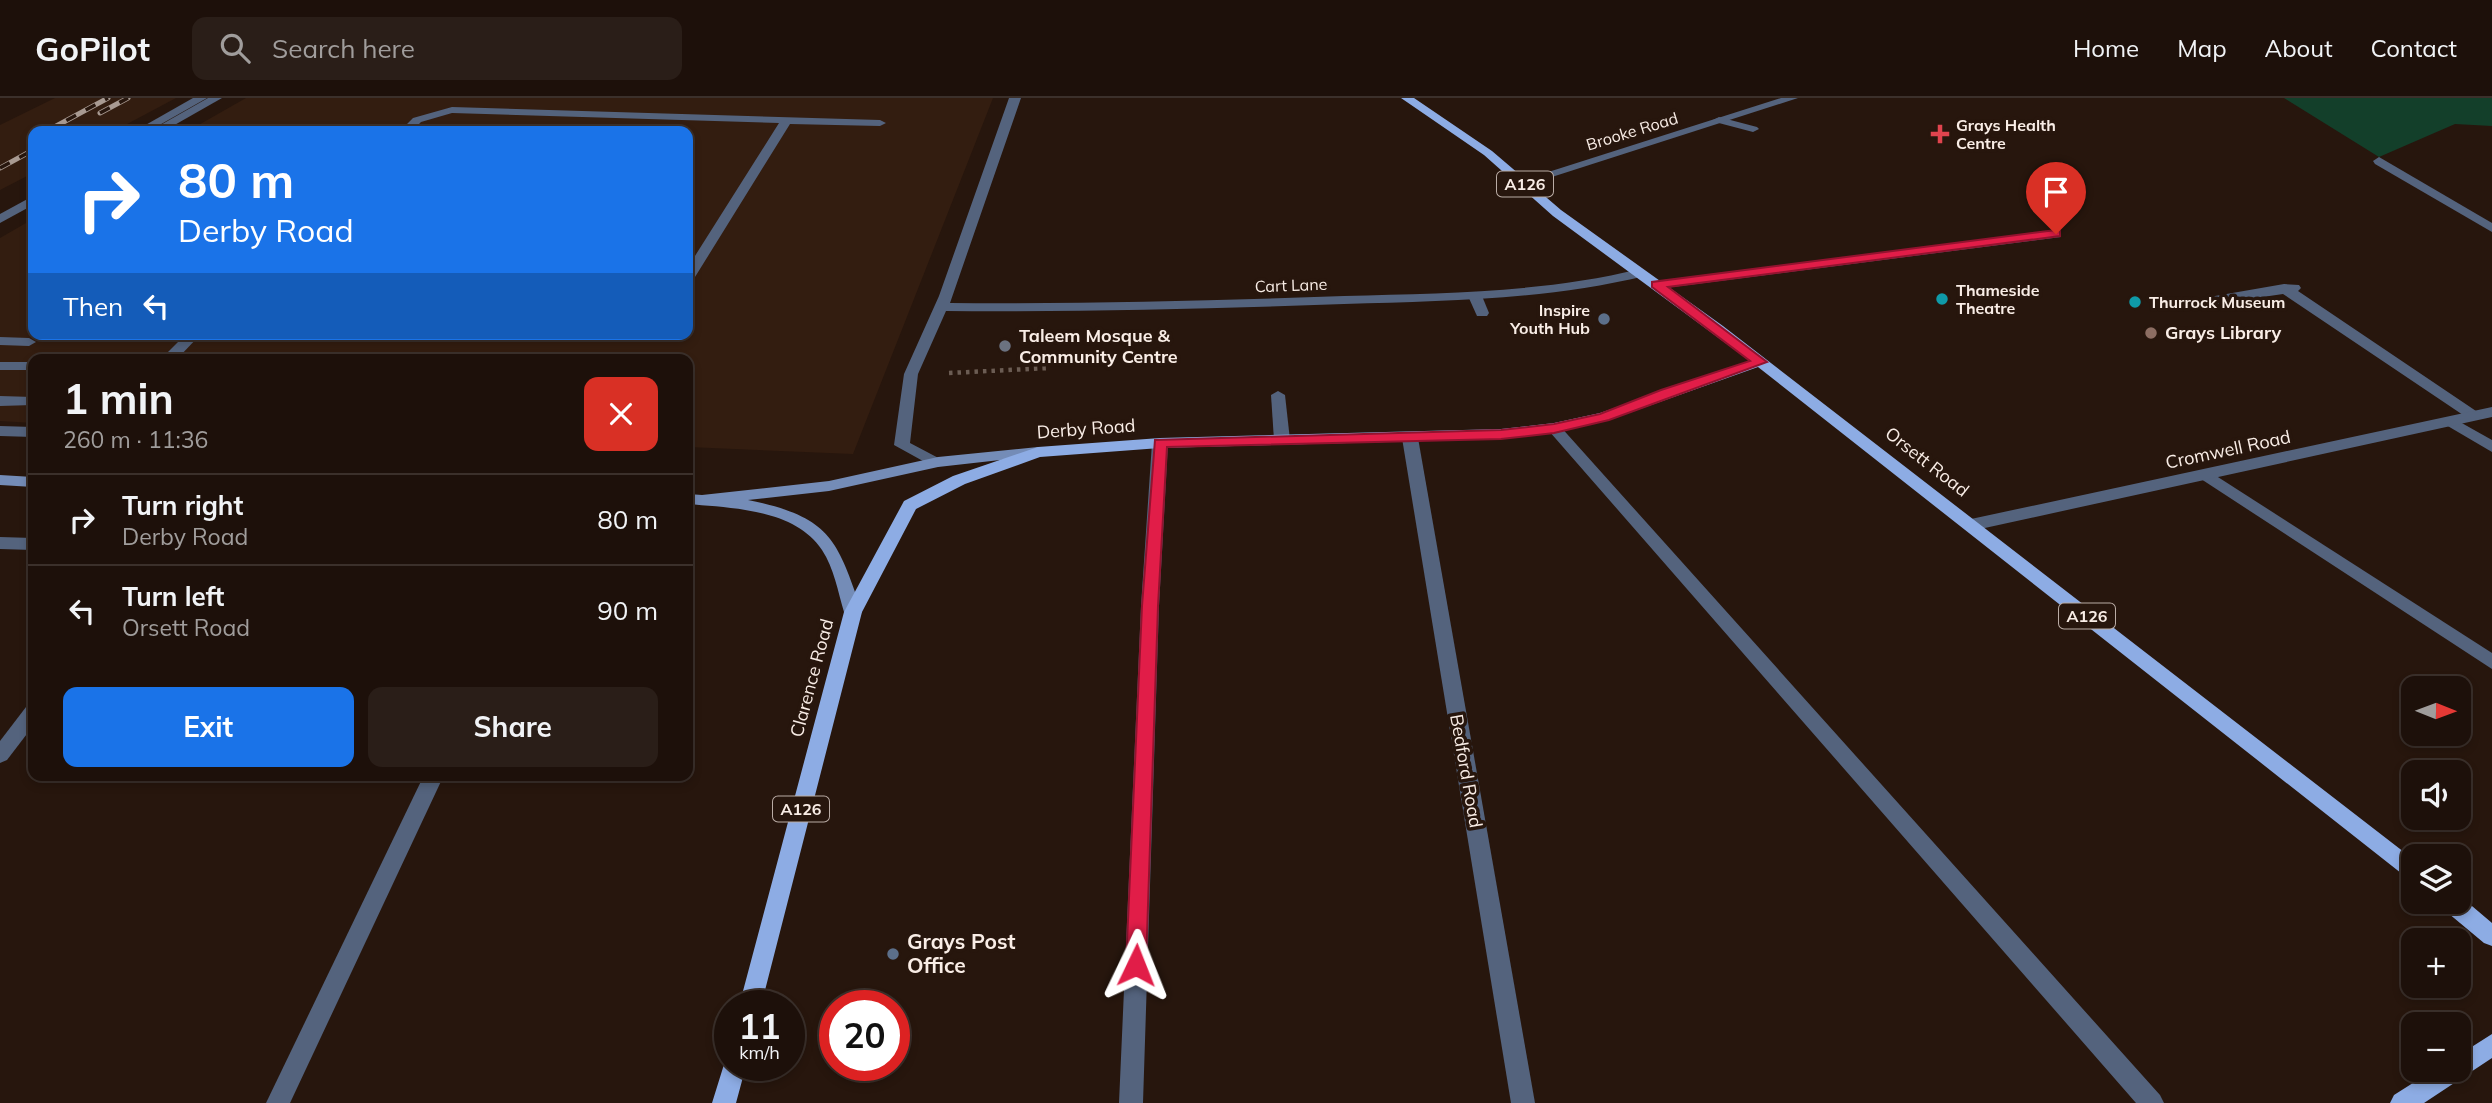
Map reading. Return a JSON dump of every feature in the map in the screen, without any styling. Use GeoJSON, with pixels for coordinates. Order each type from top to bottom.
{"type":"FeatureCollection","features":[{"type":"Feature","properties":{"kind":"main road","name":"Orsett Road"},"geometry":{"type":"LineString","coordinates":[[1407,98],[1488,153],[1557,213],[1760,362],[1971,524],[2401,862]]}},
{"type":"Feature","properties":{"kind":"main road","name":"Derby Road"},"geometry":{"type":"LineString","coordinates":[[695,499],[829,486],[938,462],[1038,452],[1160,443],[1501,434],[1554,428],[1604,417],[1760,362]]}},
{"type":"Feature","properties":{"kind":"main road","name":"Clarence Road"},"geometry":{"type":"LineString","coordinates":[[754,990],[853,612],[910,505],[959,480],[1038,452]]}},
{"type":"Feature","properties":{"kind":"main road"},"geometry":{"type":"LineString","coordinates":[[0,480],[28,482]]}},
{"type":"Feature","properties":{"kind":"main road","name":"Derby Road"},"geometry":{"type":"LineString","coordinates":[[695,499],[778,511],[812,528],[831,549],[853,612]]}},
{"type":"Feature","properties":{"kind":"main road"},"geometry":{"type":"LineString","coordinates":[[2466,914],[2492,936]]}},
{"type":"Feature","properties":{"kind":"main road"},"geometry":{"type":"LineString","coordinates":[[2471,1059],[2492,1045]]}},
{"type":"Feature","properties":{"kind":"main road"},"geometry":{"type":"LineString","coordinates":[[724,1103],[730,1081]]}},
{"type":"Feature","properties":{"kind":"main road"},"geometry":{"type":"LineString","coordinates":[[2402,1103],[2436,1082]]}},
{"type":"Feature","properties":{"kind":"street"},"geometry":{"type":"LineString","coordinates":[[150,126],[201,98]]}},
{"type":"Feature","properties":{"kind":"street"},"geometry":{"type":"LineString","coordinates":[[165,126],[216,98]]}},
{"type":"Feature","properties":{"kind":"street"},"geometry":{"type":"LineString","coordinates":[[938,462],[902,445],[911,374],[940,307],[1015,98]]}},
{"type":"Feature","properties":{"kind":"street","name":"Brooke Road"},"geometry":{"type":"LineString","coordinates":[[1523,182],[1792,98]]}},
{"type":"Feature","properties":{"kind":"street"},"geometry":{"type":"LineString","coordinates":[[412,126],[417,121],[452,110],[880,123]]}},
{"type":"Feature","properties":{"kind":"street"},"geometry":{"type":"LineString","coordinates":[[1719,120],[1753,129]]}},
{"type":"Feature","properties":{"kind":"street"},"geometry":{"type":"LineString","coordinates":[[693,269],[786,121]]}},
{"type":"Feature","properties":{"kind":"street"},"geometry":{"type":"LineString","coordinates":[[2379,161],[2492,228]]}},
{"type":"Feature","properties":{"kind":"street"},"geometry":{"type":"LineString","coordinates":[[0,219],[28,203]]}},
{"type":"Feature","properties":{"kind":"street"},"geometry":{"type":"LineString","coordinates":[[1657,285],[2056,234]]}},
{"type":"Feature","properties":{"kind":"street","name":"Cart Lane"},"geometry":{"type":"LineString","coordinates":[[940,307],[1260,303],[1475,296],[1598,285],[1640,274]]}},
{"type":"Feature","properties":{"kind":"street"},"geometry":{"type":"LineString","coordinates":[[2215,300],[2291,288],[2420,372],[2474,416]]}},
{"type":"Feature","properties":{"kind":"street"},"geometry":{"type":"LineString","coordinates":[[1475,296],[1482,313]]}},
{"type":"Feature","properties":{"kind":"street"},"geometry":{"type":"LineString","coordinates":[[173,354],[188,340]]}},
{"type":"Feature","properties":{"kind":"street"},"geometry":{"type":"LineString","coordinates":[[0,341],[29,342]]}},
{"type":"Feature","properties":{"kind":"street"},"geometry":{"type":"LineString","coordinates":[[0,366],[28,366]]}},
{"type":"Feature","properties":{"kind":"street"},"geometry":{"type":"LineString","coordinates":[[1279,395],[1282,440]]}},
{"type":"Feature","properties":{"kind":"street"},"geometry":{"type":"LineString","coordinates":[[0,401],[28,401]]}},
{"type":"Feature","properties":{"kind":"street","name":"Cromwell Road"},"geometry":{"type":"LineString","coordinates":[[1971,524],[2492,412]]}},
{"type":"Feature","properties":{"kind":"street"},"geometry":{"type":"LineString","coordinates":[[2451,422],[2492,447]]}},
{"type":"Feature","properties":{"kind":"street"},"geometry":{"type":"LineString","coordinates":[[1554,428],[2152,1103]]}},
{"type":"Feature","properties":{"kind":"street"},"geometry":{"type":"LineString","coordinates":[[0,431],[28,432]]}},
{"type":"Feature","properties":{"kind":"street","name":"Bedford Road"},"geometry":{"type":"LineString","coordinates":[[1410,438],[1523,1103]]}},
{"type":"Feature","properties":{"kind":"street"},"geometry":{"type":"LineString","coordinates":[[1131,1103],[1150,606],[1160,443]]}},
{"type":"Feature","properties":{"kind":"street"},"geometry":{"type":"LineString","coordinates":[[2207,475],[2492,662]]}},
{"type":"Feature","properties":{"kind":"street"},"geometry":{"type":"LineString","coordinates":[[0,544],[28,544]]}},
{"type":"Feature","properties":{"kind":"street"},"geometry":{"type":"LineString","coordinates":[[0,755],[28,719]]}},
{"type":"Feature","properties":{"kind":"street"},"geometry":{"type":"LineString","coordinates":[[278,1103],[432,781]]}},
{"type":"Feature","properties":{"kind":"path"},"geometry":{"type":"LineString","coordinates":[[911,374],[1049,368]]}},
{"type":"Feature","properties":{"kind":"shaded area"},"geometry":{"type":"Polygon","coordinates":[[[55,98],[176,98],[123,126],[28,126],[28,176],[0,190],[0,125],[55,98]]]}},
{"type":"Feature","properties":{"kind":"shaded area"},"geometry":{"type":"Polygon","coordinates":[[[246,98],[993,98],[853,454],[693,447],[693,354],[28,354],[28,423],[0,421],[0,238],[28,222],[28,340],[693,340],[693,126],[197,126],[246,98]]]}},
{"type":"Feature","properties":{"kind":"green space"},"geometry":{"type":"Polygon","coordinates":[[[2284,98],[2492,98],[2492,126],[2455,124],[2379,157],[2284,98]]]}},
{"type":"Feature","properties":{"kind":"railway"},"geometry":{"type":"LineString","coordinates":[[56,126],[108,98]]}},
{"type":"Feature","properties":{"kind":"railway"},"geometry":{"type":"LineString","coordinates":[[100,113],[128,98]]}},
{"type":"Feature","properties":{"kind":"railway"},"geometry":{"type":"LineString","coordinates":[[0,168],[28,153]]}},
{"type":"Feature","properties":{"kind":"place","name":"Grays Health Centre"},"geometry":{"type":"Point","coordinates":[1940,134]}},
{"type":"Feature","properties":{"kind":"place","name":"Thameside Theatre"},"geometry":{"type":"Point","coordinates":[1942,299]}},
{"type":"Feature","properties":{"kind":"place","name":"Thurrock Museum"},"geometry":{"type":"Point","coordinates":[2135,302]}},
{"type":"Feature","properties":{"kind":"place","name":"Inspire Youth Hub"},"geometry":{"type":"Point","coordinates":[1604,319]}},
{"type":"Feature","properties":{"kind":"place","name":"Grays Library"},"geometry":{"type":"Point","coordinates":[2151,333]}},
{"type":"Feature","properties":{"kind":"place","name":"Taleem Mosque & Community Centre"},"geometry":{"type":"Point","coordinates":[1005,346]}},
{"type":"Feature","properties":{"kind":"place","name":"Grays Post Office"},"geometry":{"type":"Point","coordinates":[893,954]}},
{"type":"Feature","properties":{"kind":"route"},"geometry":{"type":"LineString","coordinates":[[1136,965],[1150,606],[1160,443],[1501,434],[1554,428],[1604,417],[1760,362],[1657,285],[1690,278],[2056,234]]}}]}
